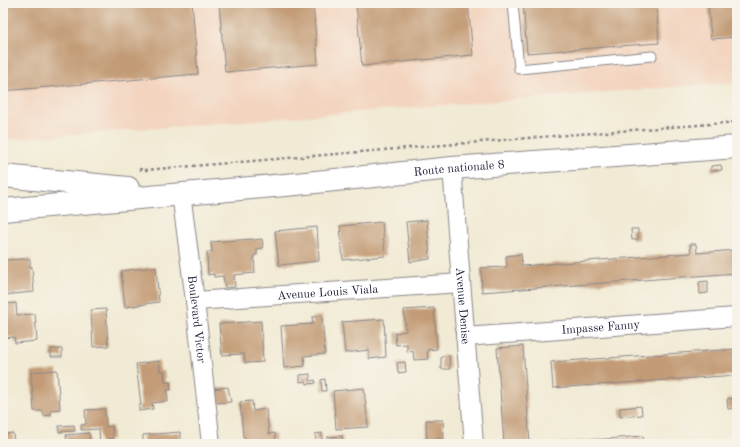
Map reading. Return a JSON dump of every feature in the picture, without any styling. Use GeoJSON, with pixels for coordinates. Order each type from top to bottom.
{"type":"FeatureCollection","features":[{"type":"Feature","properties":{"kind":"main road","name":"Route nationale 8"},"geometry":{"type":"LineString","coordinates":[[181,193],[296,184],[452,168],[737,146]]}},
{"type":"Feature","properties":{"kind":"main road"},"geometry":{"type":"LineString","coordinates":[[3,176],[181,193]]}},
{"type":"Feature","properties":{"kind":"main road"},"geometry":{"type":"LineString","coordinates":[[3,210],[181,193]]}},
{"type":"Feature","properties":{"kind":"street","name":"Avenue Denise"},"geometry":{"type":"LineString","coordinates":[[452,168],[474,444]]}},
{"type":"Feature","properties":{"kind":"street","name":"Boulevard Victor"},"geometry":{"type":"LineString","coordinates":[[181,193],[211,444]]}},
{"type":"Feature","properties":{"kind":"street","name":"Avenue Louis Viala"},"geometry":{"type":"LineString","coordinates":[[195,301],[461,283]]}},
{"type":"Feature","properties":{"kind":"street","name":"Impasse Fanny"},"geometry":{"type":"LineString","coordinates":[[465,337],[736,317]]}},
{"type":"Feature","properties":{"kind":"lane"},"geometry":{"type":"LineString","coordinates":[[513,3],[519,69],[652,56]]}},
{"type":"Feature","properties":{"kind":"path"},"geometry":{"type":"LineString","coordinates":[[137,169],[145,170],[545,136],[737,122]]}},
{"type":"Feature","properties":{"kind":"shaded area"},"geometry":{"type":"Polygon","coordinates":[[[3,3],[737,3],[737,82],[3,140],[3,3]]]}},
{"type":"Feature","properties":{"kind":"building"},"geometry":{"type":"Polygon","coordinates":[[[3,3],[192,3],[198,74],[3,91],[3,3]]]}},
{"type":"Feature","properties":{"kind":"building"},"geometry":{"type":"Polygon","coordinates":[[[219,3],[313,3],[318,64],[225,72],[219,3]]]}},
{"type":"Feature","properties":{"kind":"building"},"geometry":{"type":"Polygon","coordinates":[[[356,3],[468,3],[473,55],[362,66],[356,3]]]}},
{"type":"Feature","properties":{"kind":"building"},"geometry":{"type":"Polygon","coordinates":[[[523,3],[656,3],[659,43],[527,53],[523,3]]]}},
{"type":"Feature","properties":{"kind":"building"},"geometry":{"type":"Polygon","coordinates":[[[708,3],[737,3],[737,37],[711,39],[708,3]]]}},
{"type":"Feature","properties":{"kind":"building"},"geometry":{"type":"Polygon","coordinates":[[[721,165],[722,170],[711,171],[711,166],[721,165]]]}},
{"type":"Feature","properties":{"kind":"building"},"geometry":{"type":"Polygon","coordinates":[[[427,220],[430,259],[410,262],[406,222],[427,220]]]}},
{"type":"Feature","properties":{"kind":"building"},"geometry":{"type":"Polygon","coordinates":[[[382,222],[385,256],[343,260],[340,226],[382,222]]]}},
{"type":"Feature","properties":{"kind":"building"},"geometry":{"type":"Polygon","coordinates":[[[317,227],[319,261],[279,265],[275,231],[317,227]]]}},
{"type":"Feature","properties":{"kind":"building"},"geometry":{"type":"Polygon","coordinates":[[[631,229],[638,229],[638,239],[632,240],[631,229]]]}},
{"type":"Feature","properties":{"kind":"building"},"geometry":{"type":"Polygon","coordinates":[[[262,239],[263,248],[257,249],[257,255],[254,255],[255,273],[234,275],[235,287],[225,288],[223,276],[214,277],[214,274],[208,275],[207,252],[212,252],[211,242],[262,239]]]}},
{"type":"Feature","properties":{"kind":"building"},"geometry":{"type":"Polygon","coordinates":[[[690,244],[696,244],[697,253],[737,250],[737,273],[482,292],[481,268],[507,267],[506,256],[521,254],[522,266],[691,253],[690,244]]]}},
{"type":"Feature","properties":{"kind":"building"},"geometry":{"type":"Polygon","coordinates":[[[30,259],[34,292],[3,295],[3,269],[5,268],[5,260],[30,259]]]}},
{"type":"Feature","properties":{"kind":"building"},"geometry":{"type":"Polygon","coordinates":[[[156,267],[159,302],[125,307],[121,271],[156,267]]]}},
{"type":"Feature","properties":{"kind":"building"},"geometry":{"type":"Polygon","coordinates":[[[708,281],[708,293],[700,294],[699,282],[708,281]]]}},
{"type":"Feature","properties":{"kind":"building"},"geometry":{"type":"Polygon","coordinates":[[[16,303],[17,315],[35,314],[37,341],[15,343],[14,337],[3,338],[3,304],[16,303]]]}},
{"type":"Feature","properties":{"kind":"building"},"geometry":{"type":"Polygon","coordinates":[[[434,308],[437,349],[427,350],[428,359],[414,360],[413,351],[407,352],[407,344],[396,345],[395,333],[406,331],[404,310],[434,308]]]}},
{"type":"Feature","properties":{"kind":"building"},"geometry":{"type":"Polygon","coordinates":[[[106,309],[108,346],[93,347],[91,310],[106,309]]]}},
{"type":"Feature","properties":{"kind":"building"},"geometry":{"type":"Polygon","coordinates":[[[322,316],[325,354],[304,356],[305,366],[284,368],[281,326],[313,324],[312,317],[322,316]]]}},
{"type":"Feature","properties":{"kind":"building"},"geometry":{"type":"Polygon","coordinates":[[[384,319],[386,357],[369,359],[369,350],[345,353],[342,322],[384,319]]]}},
{"type":"Feature","properties":{"kind":"building"},"geometry":{"type":"Polygon","coordinates":[[[261,321],[263,362],[245,363],[244,354],[222,355],[219,324],[261,321]]]}},
{"type":"Feature","properties":{"kind":"building"},"geometry":{"type":"Polygon","coordinates":[[[523,346],[530,444],[504,444],[497,348],[523,346]]]}},
{"type":"Feature","properties":{"kind":"building"},"geometry":{"type":"Polygon","coordinates":[[[51,349],[62,349],[62,357],[51,357],[51,349]]]}},
{"type":"Feature","properties":{"kind":"building"},"geometry":{"type":"Polygon","coordinates":[[[737,349],[737,375],[553,388],[551,362],[737,349]]]}},
{"type":"Feature","properties":{"kind":"building"},"geometry":{"type":"Polygon","coordinates":[[[449,355],[450,369],[441,369],[441,356],[449,355]]]}},
{"type":"Feature","properties":{"kind":"building"},"geometry":{"type":"Polygon","coordinates":[[[159,361],[160,371],[164,371],[165,382],[170,382],[171,390],[167,390],[168,401],[152,403],[153,409],[139,411],[139,405],[141,405],[136,364],[159,361]]]}},
{"type":"Feature","properties":{"kind":"building"},"geometry":{"type":"Polygon","coordinates":[[[405,362],[406,372],[398,373],[397,363],[405,362]]]}},
{"type":"Feature","properties":{"kind":"building"},"geometry":{"type":"Polygon","coordinates":[[[57,370],[60,409],[51,410],[51,415],[44,416],[43,411],[34,411],[31,372],[57,370]]]}},
{"type":"Feature","properties":{"kind":"building"},"geometry":{"type":"Polygon","coordinates":[[[310,374],[310,381],[315,380],[316,383],[307,384],[306,381],[300,382],[300,375],[310,374]]]}},
{"type":"Feature","properties":{"kind":"building"},"geometry":{"type":"Polygon","coordinates":[[[325,379],[326,391],[322,391],[321,380],[325,379]]]}},
{"type":"Feature","properties":{"kind":"building"},"geometry":{"type":"Polygon","coordinates":[[[228,387],[231,402],[213,403],[211,389],[228,387]]]}},
{"type":"Feature","properties":{"kind":"building"},"geometry":{"type":"Polygon","coordinates":[[[364,388],[368,427],[336,429],[333,391],[364,388]]]}},
{"type":"Feature","properties":{"kind":"building"},"geometry":{"type":"Polygon","coordinates":[[[737,398],[737,408],[728,409],[727,399],[737,398]]]}},
{"type":"Feature","properties":{"kind":"building"},"geometry":{"type":"Polygon","coordinates":[[[252,401],[253,411],[266,409],[269,434],[275,433],[276,444],[245,444],[240,402],[252,401]]]}},
{"type":"Feature","properties":{"kind":"building"},"geometry":{"type":"Polygon","coordinates":[[[641,406],[642,415],[620,417],[620,408],[641,406]]]}},
{"type":"Feature","properties":{"kind":"building"},"geometry":{"type":"Polygon","coordinates":[[[105,409],[106,427],[112,426],[113,439],[109,439],[110,444],[100,444],[99,429],[81,430],[81,425],[86,424],[85,410],[105,409]]]}},
{"type":"Feature","properties":{"kind":"building"},"geometry":{"type":"Polygon","coordinates":[[[426,420],[443,420],[444,439],[427,440],[426,420]]]}},
{"type":"Feature","properties":{"kind":"building"},"geometry":{"type":"Polygon","coordinates":[[[74,425],[75,431],[59,432],[59,426],[74,425]]]}},
{"type":"Feature","properties":{"kind":"building"},"geometry":{"type":"Polygon","coordinates":[[[180,432],[180,444],[143,444],[143,435],[180,432]]]}},
{"type":"Feature","properties":{"kind":"building"},"geometry":{"type":"Polygon","coordinates":[[[13,433],[14,444],[3,444],[3,434],[13,433]]]}},
{"type":"Feature","properties":{"kind":"building"},"geometry":{"type":"Polygon","coordinates":[[[89,433],[90,444],[67,444],[66,435],[89,433]]]}},
{"type":"Feature","properties":{"kind":"building"},"geometry":{"type":"Polygon","coordinates":[[[322,433],[322,440],[316,441],[315,434],[322,433]]]}},
{"type":"Feature","properties":{"kind":"building"},"geometry":{"type":"Polygon","coordinates":[[[342,436],[343,444],[328,444],[327,437],[342,436]]]}},
{"type":"Feature","properties":{"kind":"building"},"geometry":{"type":"Polygon","coordinates":[[[643,436],[644,444],[558,444],[558,443],[643,436]]]}}]}
